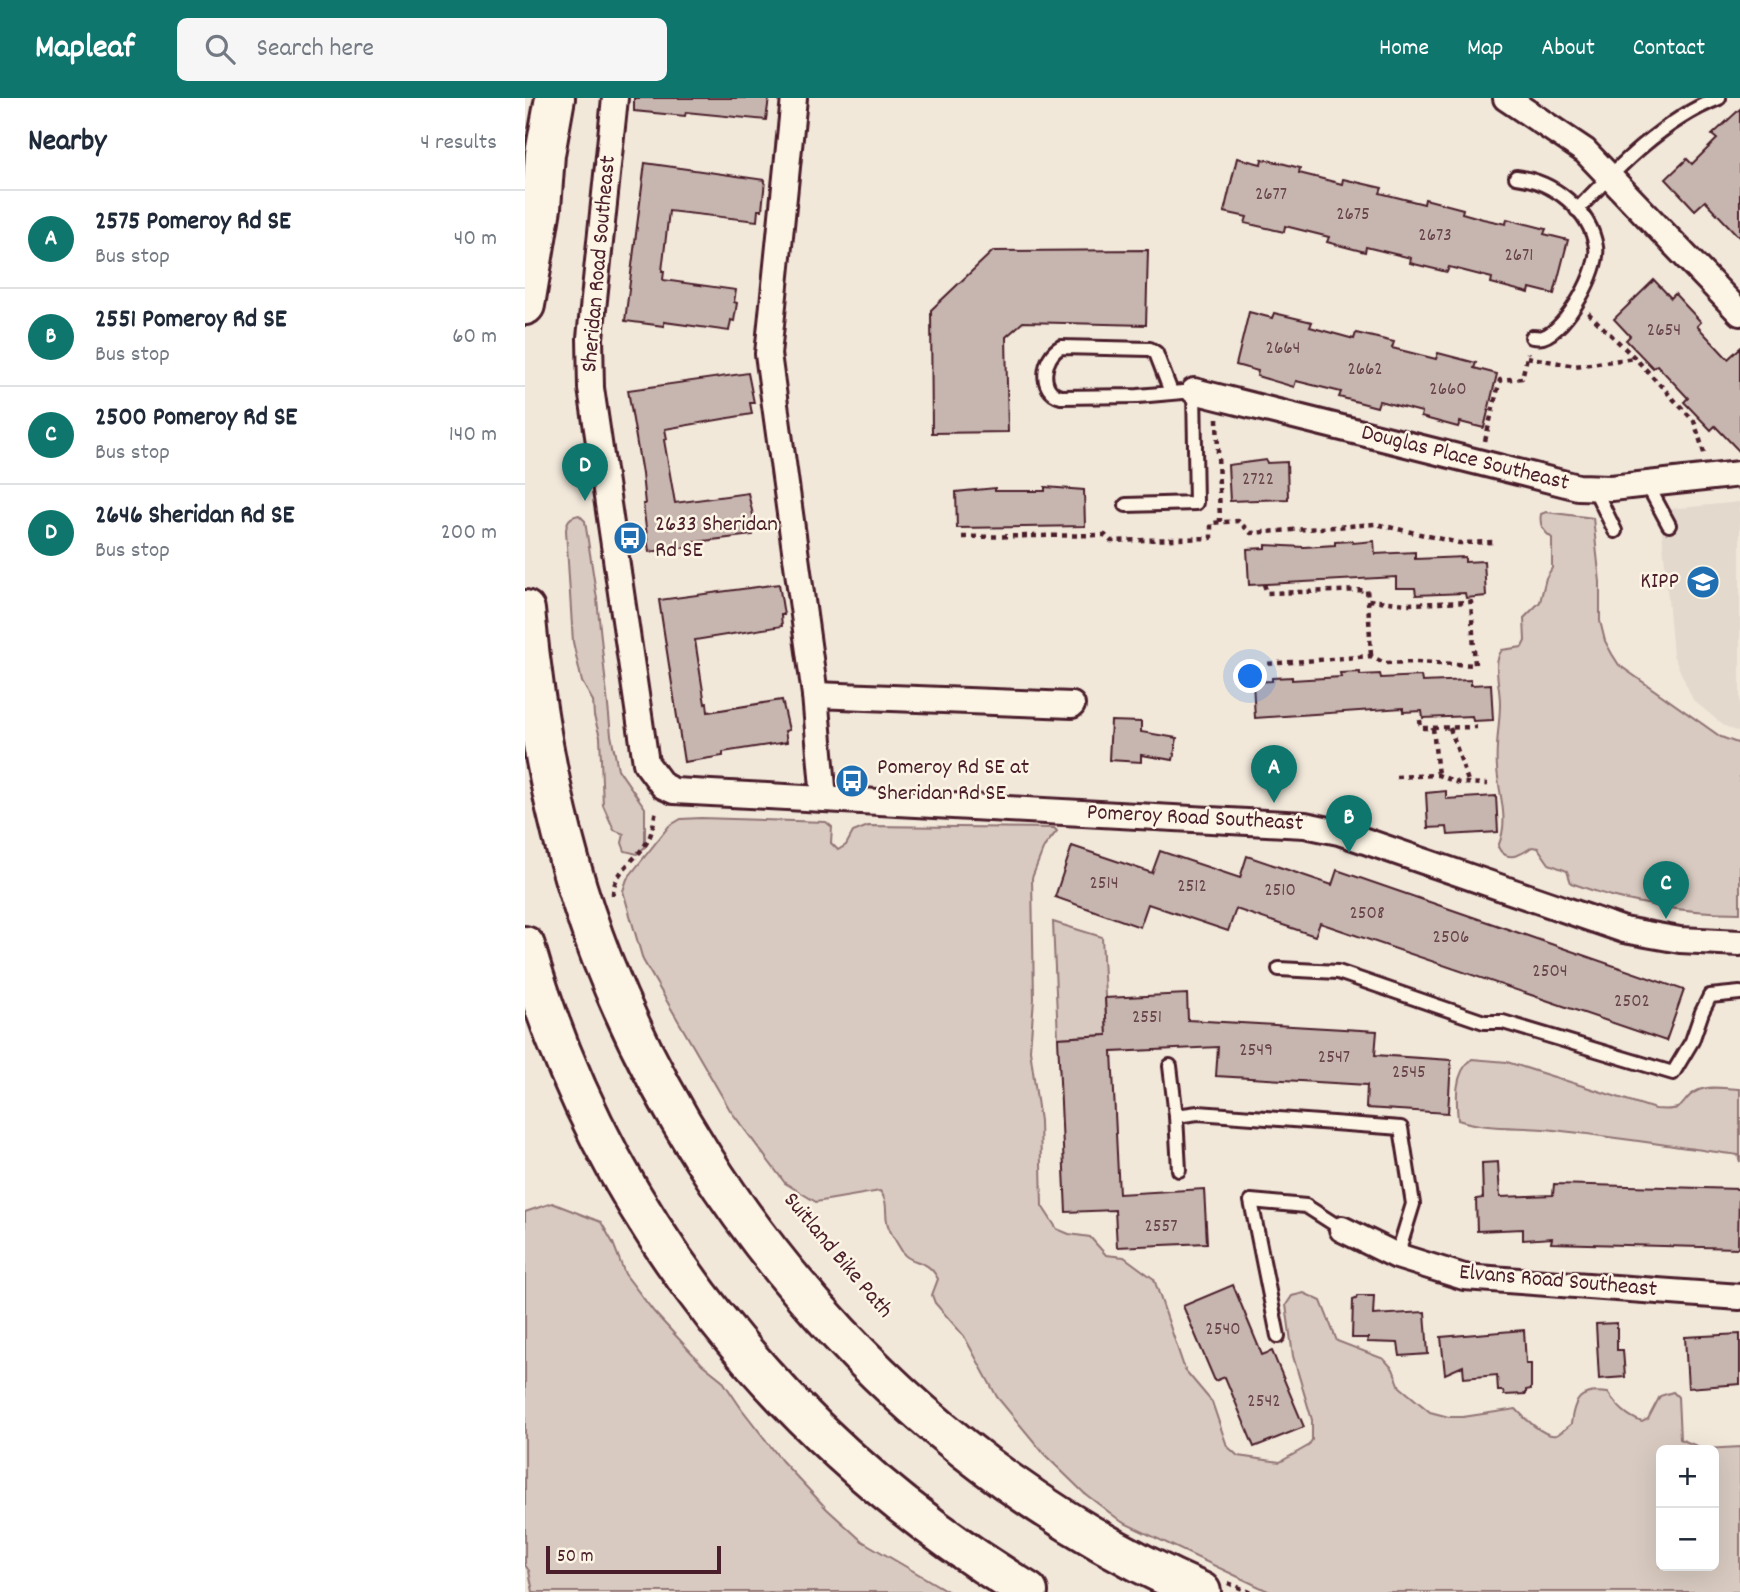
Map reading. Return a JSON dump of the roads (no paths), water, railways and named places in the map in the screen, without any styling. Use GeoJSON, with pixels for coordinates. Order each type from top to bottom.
{"type":"FeatureCollection","features":[{"type":"Feature","properties":{"kind":"highway"},"geometry":{"type":"LineString","coordinates":[[525,305],[555,98]]}},
{"type":"Feature","properties":{"kind":"highway"},"geometry":{"type":"LineString","coordinates":[[525,610],[544,755],[562,837],[588,921],[619,1000],[656,1076],[721,1185],[771,1253],[833,1327],[886,1380],[952,1439],[1079,1529],[1157,1572],[1213,1587]]}},
{"type":"Feature","properties":{"kind":"highway"},"geometry":{"type":"LineString","coordinates":[[525,946],[556,1039],[613,1161],[657,1237],[712,1314],[801,1417],[837,1450],[933,1528],[990,1569],[1028,1592]]}},
{"type":"Feature","properties":{"kind":"street","name":"Sheridan Road Southeast"},"geometry":{"type":"LineString","coordinates":[[615,98],[590,338],[591,388],[646,763]]}},
{"type":"Feature","properties":{"kind":"street"},"geometry":{"type":"LineString","coordinates":[[794,98],[768,354],[815,695],[824,799]]}},
{"type":"Feature","properties":{"kind":"street"},"geometry":{"type":"LineString","coordinates":[[1506,98],[1585,151],[1740,313]]}},
{"type":"Feature","properties":{"kind":"street","name":"Douglas Place Southeast"},"geometry":{"type":"LineString","coordinates":[[1194,393],[1578,487],[1647,484],[1740,474]]}},
{"type":"Feature","properties":{"kind":"street"},"geometry":{"type":"LineString","coordinates":[[815,695],[1072,705]]}},
{"type":"Feature","properties":{"kind":"street","name":"Pomeroy Road Southeast"},"geometry":{"type":"LineString","coordinates":[[646,763],[663,786],[674,791],[1305,825],[1339,832],[1624,930],[1680,940],[1740,943]]}},
{"type":"Feature","properties":{"kind":"street","name":"Elvans Road Southeast"},"geometry":{"type":"LineString","coordinates":[[1342,1229],[1397,1256],[1464,1278],[1740,1297]]}},
{"type":"Feature","properties":{"kind":"lane"},"geometry":{"type":"LineString","coordinates":[[1577,210],[1609,176],[1670,124],[1719,98]]}},
{"type":"Feature","properties":{"kind":"lane"},"geometry":{"type":"LineString","coordinates":[[1516,177],[1545,184],[1566,197],[1587,222],[1597,248],[1591,273],[1570,314],[1545,337],[1532,337]]}},
{"type":"Feature","properties":{"kind":"lane"},"geometry":{"type":"LineString","coordinates":[[1126,505],[1196,503],[1194,393],[1150,349],[1061,347],[1053,351],[1046,366],[1045,379],[1053,395],[1138,396],[1194,393]]}},
{"type":"Feature","properties":{"kind":"lane"},"geometry":{"type":"LineString","coordinates":[[1647,484],[1669,525]]}},
{"type":"Feature","properties":{"kind":"lane"},"geometry":{"type":"LineString","coordinates":[[1594,488],[1615,531]]}},
{"type":"Feature","properties":{"kind":"lane"},"geometry":{"type":"LineString","coordinates":[[1279,969],[1338,972],[1484,1023],[1503,1022],[1673,1073],[1692,1041],[1710,996],[1740,993]]}},
{"type":"Feature","properties":{"kind":"lane"},"geometry":{"type":"LineString","coordinates":[[1170,1066],[1179,1170]]}},
{"type":"Feature","properties":{"kind":"lane"},"geometry":{"type":"LineString","coordinates":[[1176,1116],[1198,1113],[1401,1128],[1413,1203],[1397,1256]]}},
{"type":"Feature","properties":{"kind":"lane"},"geometry":{"type":"LineString","coordinates":[[1278,1336],[1251,1201],[1306,1206],[1342,1229]]}},
{"type":"Feature","properties":{"kind":"place","name":"2646 Sheridan Rd SE"},"geometry":{"type":"Point","coordinates":[585,501]}},
{"type":"Feature","properties":{"kind":"place","name":"2633 Sheridan Rd SE"},"geometry":{"type":"Point","coordinates":[630,538]}},
{"type":"Feature","properties":{"kind":"place","name":"KIPP"},"geometry":{"type":"Point","coordinates":[1703,582]}},
{"type":"Feature","properties":{"kind":"place","name":"Pomeroy Rd SE at Sheridan Rd SE"},"geometry":{"type":"Point","coordinates":[852,781]}},
{"type":"Feature","properties":{"kind":"place","name":"2575 Pomeroy Rd SE"},"geometry":{"type":"Point","coordinates":[1274,803]}},
{"type":"Feature","properties":{"kind":"place","name":"2551 Pomeroy Rd SE"},"geometry":{"type":"Point","coordinates":[1349,853]}},
{"type":"Feature","properties":{"kind":"place","name":"2500 Pomeroy Rd SE"},"geometry":{"type":"Point","coordinates":[1666,919]}}]}
